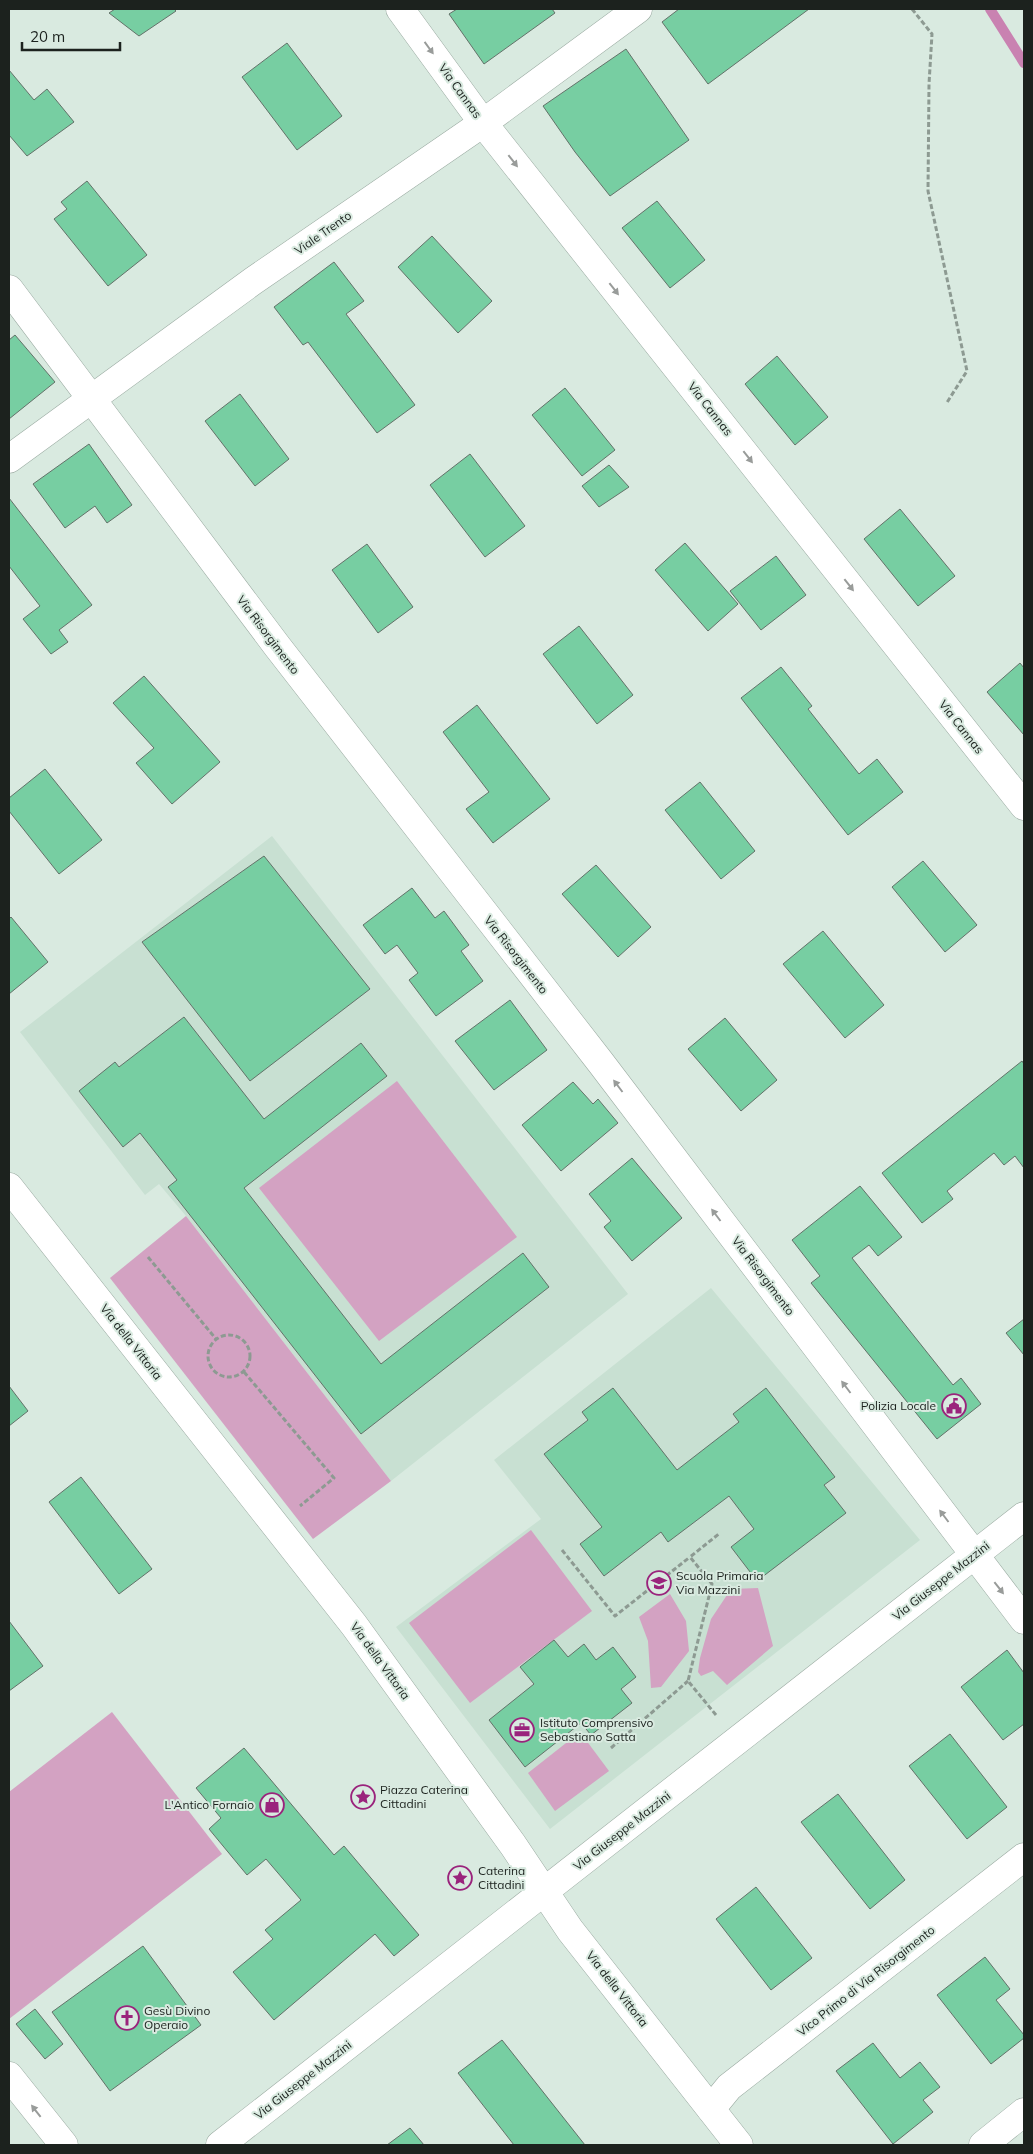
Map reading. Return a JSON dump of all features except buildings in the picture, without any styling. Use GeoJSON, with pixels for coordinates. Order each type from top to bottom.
{"type":"FeatureCollection","features":[{"type":"Feature","properties":{"kind":"street","name":"Via Cannas"},"geometry":{"type":"LineString","coordinates":[[400,9],[483,123],[1024,806]]}},
{"type":"Feature","properties":{"kind":"street","name":"Viale Trento"},"geometry":{"type":"LineString","coordinates":[[9,458],[254,281],[483,123],[638,9]]}},
{"type":"Feature","properties":{"kind":"street","name":"Via Risorgimento"},"geometry":{"type":"LineString","coordinates":[[9,289],[90,400],[277,646],[607,1071],[1024,1620]]}},
{"type":"Feature","properties":{"kind":"street","name":"Via della Vittoria"},"geometry":{"type":"LineString","coordinates":[[9,1187],[354,1625],[545,1892],[570,1930],[739,2145]]}},
{"type":"Feature","properties":{"kind":"street","name":"Via Giuseppe Mazzini"},"geometry":{"type":"LineString","coordinates":[[220,2145],[1024,1516]]}},
{"type":"Feature","properties":{"kind":"street","name":"Vico Primo di Via Risorgimento"},"geometry":{"type":"LineString","coordinates":[[711,2108],[730,2087],[1024,1857]]}},
{"type":"Feature","properties":{"kind":"street"},"geometry":{"type":"LineString","coordinates":[[9,2076],[64,2145]]}},
{"type":"Feature","properties":{"kind":"street"},"geometry":{"type":"LineString","coordinates":[[983,2145],[1024,2112]]}},
{"type":"Feature","properties":{"kind":"path"},"geometry":{"type":"LineString","coordinates":[[912,9],[932,34],[929,84],[928,191],[967,372],[946,404]]}},
{"type":"Feature","properties":{"kind":"path"},"geometry":{"type":"LineString","coordinates":[[148,1256],[216,1339]]}},
{"type":"Feature","properties":{"kind":"path"},"geometry":{"type":"LineString","coordinates":[[228,1335],[241,1338],[246,1342],[251,1354],[248,1367],[239,1376],[225,1377],[213,1370],[208,1358],[212,1344],[216,1339],[228,1335]]}},
{"type":"Feature","properties":{"kind":"path"},"geometry":{"type":"LineString","coordinates":[[244,1372],[334,1478],[295,1509]]}},
{"type":"Feature","properties":{"kind":"path"},"geometry":{"type":"LineString","coordinates":[[562,1550],[616,1616],[720,1533]]}},
{"type":"Feature","properties":{"kind":"path"},"geometry":{"type":"LineString","coordinates":[[611,1748],[688,1681],[712,1584],[690,1557]]}},
{"type":"Feature","properties":{"kind":"path"},"geometry":{"type":"LineString","coordinates":[[688,1681],[716,1715]]}},
{"type":"Feature","properties":{"kind":"shaded area"},"geometry":{"type":"Polygon","coordinates":[[[272,836],[628,1294],[391,1481],[186,1216],[159,1184],[145,1195],[20,1032],[272,836]]]}},
{"type":"Feature","properties":{"kind":"shaded area"},"geometry":{"type":"Polygon","coordinates":[[[397,1081],[517,1237],[379,1341],[259,1188],[397,1081]]]}},
{"type":"Feature","properties":{"kind":"shaded area"},"geometry":{"type":"Polygon","coordinates":[[[186,1216],[391,1481],[313,1539],[110,1278],[186,1216]]]}},
{"type":"Feature","properties":{"kind":"shaded area","name":"Scuola Primaria Via Mazzini"},"geometry":{"type":"Polygon","coordinates":[[[711,1288],[920,1540],[550,1829],[396,1627],[541,1519],[494,1460],[711,1288]]]}},
{"type":"Feature","properties":{"kind":"shaded area"},"geometry":{"type":"Polygon","coordinates":[[[531,1530],[592,1611],[470,1703],[409,1623],[531,1530]]]}},
{"type":"Feature","properties":{"kind":"shaded area"},"geometry":{"type":"Polygon","coordinates":[[[758,1588],[773,1646],[727,1685],[713,1671],[701,1676],[698,1672],[700,1658],[711,1619],[731,1589],[758,1588]]]}},
{"type":"Feature","properties":{"kind":"shaded area"},"geometry":{"type":"Polygon","coordinates":[[[670,1594],[686,1621],[689,1651],[661,1687],[651,1688],[648,1641],[639,1617],[670,1594]]]}},
{"type":"Feature","properties":{"kind":"shaded area"},"geometry":{"type":"Polygon","coordinates":[[[112,1712],[222,1854],[9,2019],[9,1792],[112,1712]]]}},
{"type":"Feature","properties":{"kind":"shaded area"},"geometry":{"type":"Polygon","coordinates":[[[580,1732],[609,1771],[555,1811],[528,1773],[580,1732]]]}},
{"type":"Feature","properties":{"kind":"waterway"},"geometry":{"type":"LineString","coordinates":[[990,9],[1024,63]]}},
{"type":"Feature","properties":{"kind":"place","name":"Polizia Locale"},"geometry":{"type":"Point","coordinates":[954,1406]}},
{"type":"Feature","properties":{"kind":"place","name":"Scuola Primaria Via Mazzini"},"geometry":{"type":"Point","coordinates":[659,1583]}},
{"type":"Feature","properties":{"kind":"place","name":"Istituto Comprensivo Sebastiano Satta"},"geometry":{"type":"Point","coordinates":[522,1730]}},
{"type":"Feature","properties":{"kind":"place","name":"Piazza Caterina Cittadini"},"geometry":{"type":"Point","coordinates":[363,1797]}},
{"type":"Feature","properties":{"kind":"place","name":"L'Antico Fornaio"},"geometry":{"type":"Point","coordinates":[272,1805]}},
{"type":"Feature","properties":{"kind":"place","name":"Caterina Cittadini"},"geometry":{"type":"Point","coordinates":[460,1878]}},
{"type":"Feature","properties":{"kind":"place","name":"Gesù Divino Operaio"},"geometry":{"type":"Point","coordinates":[127,2018]}}]}
